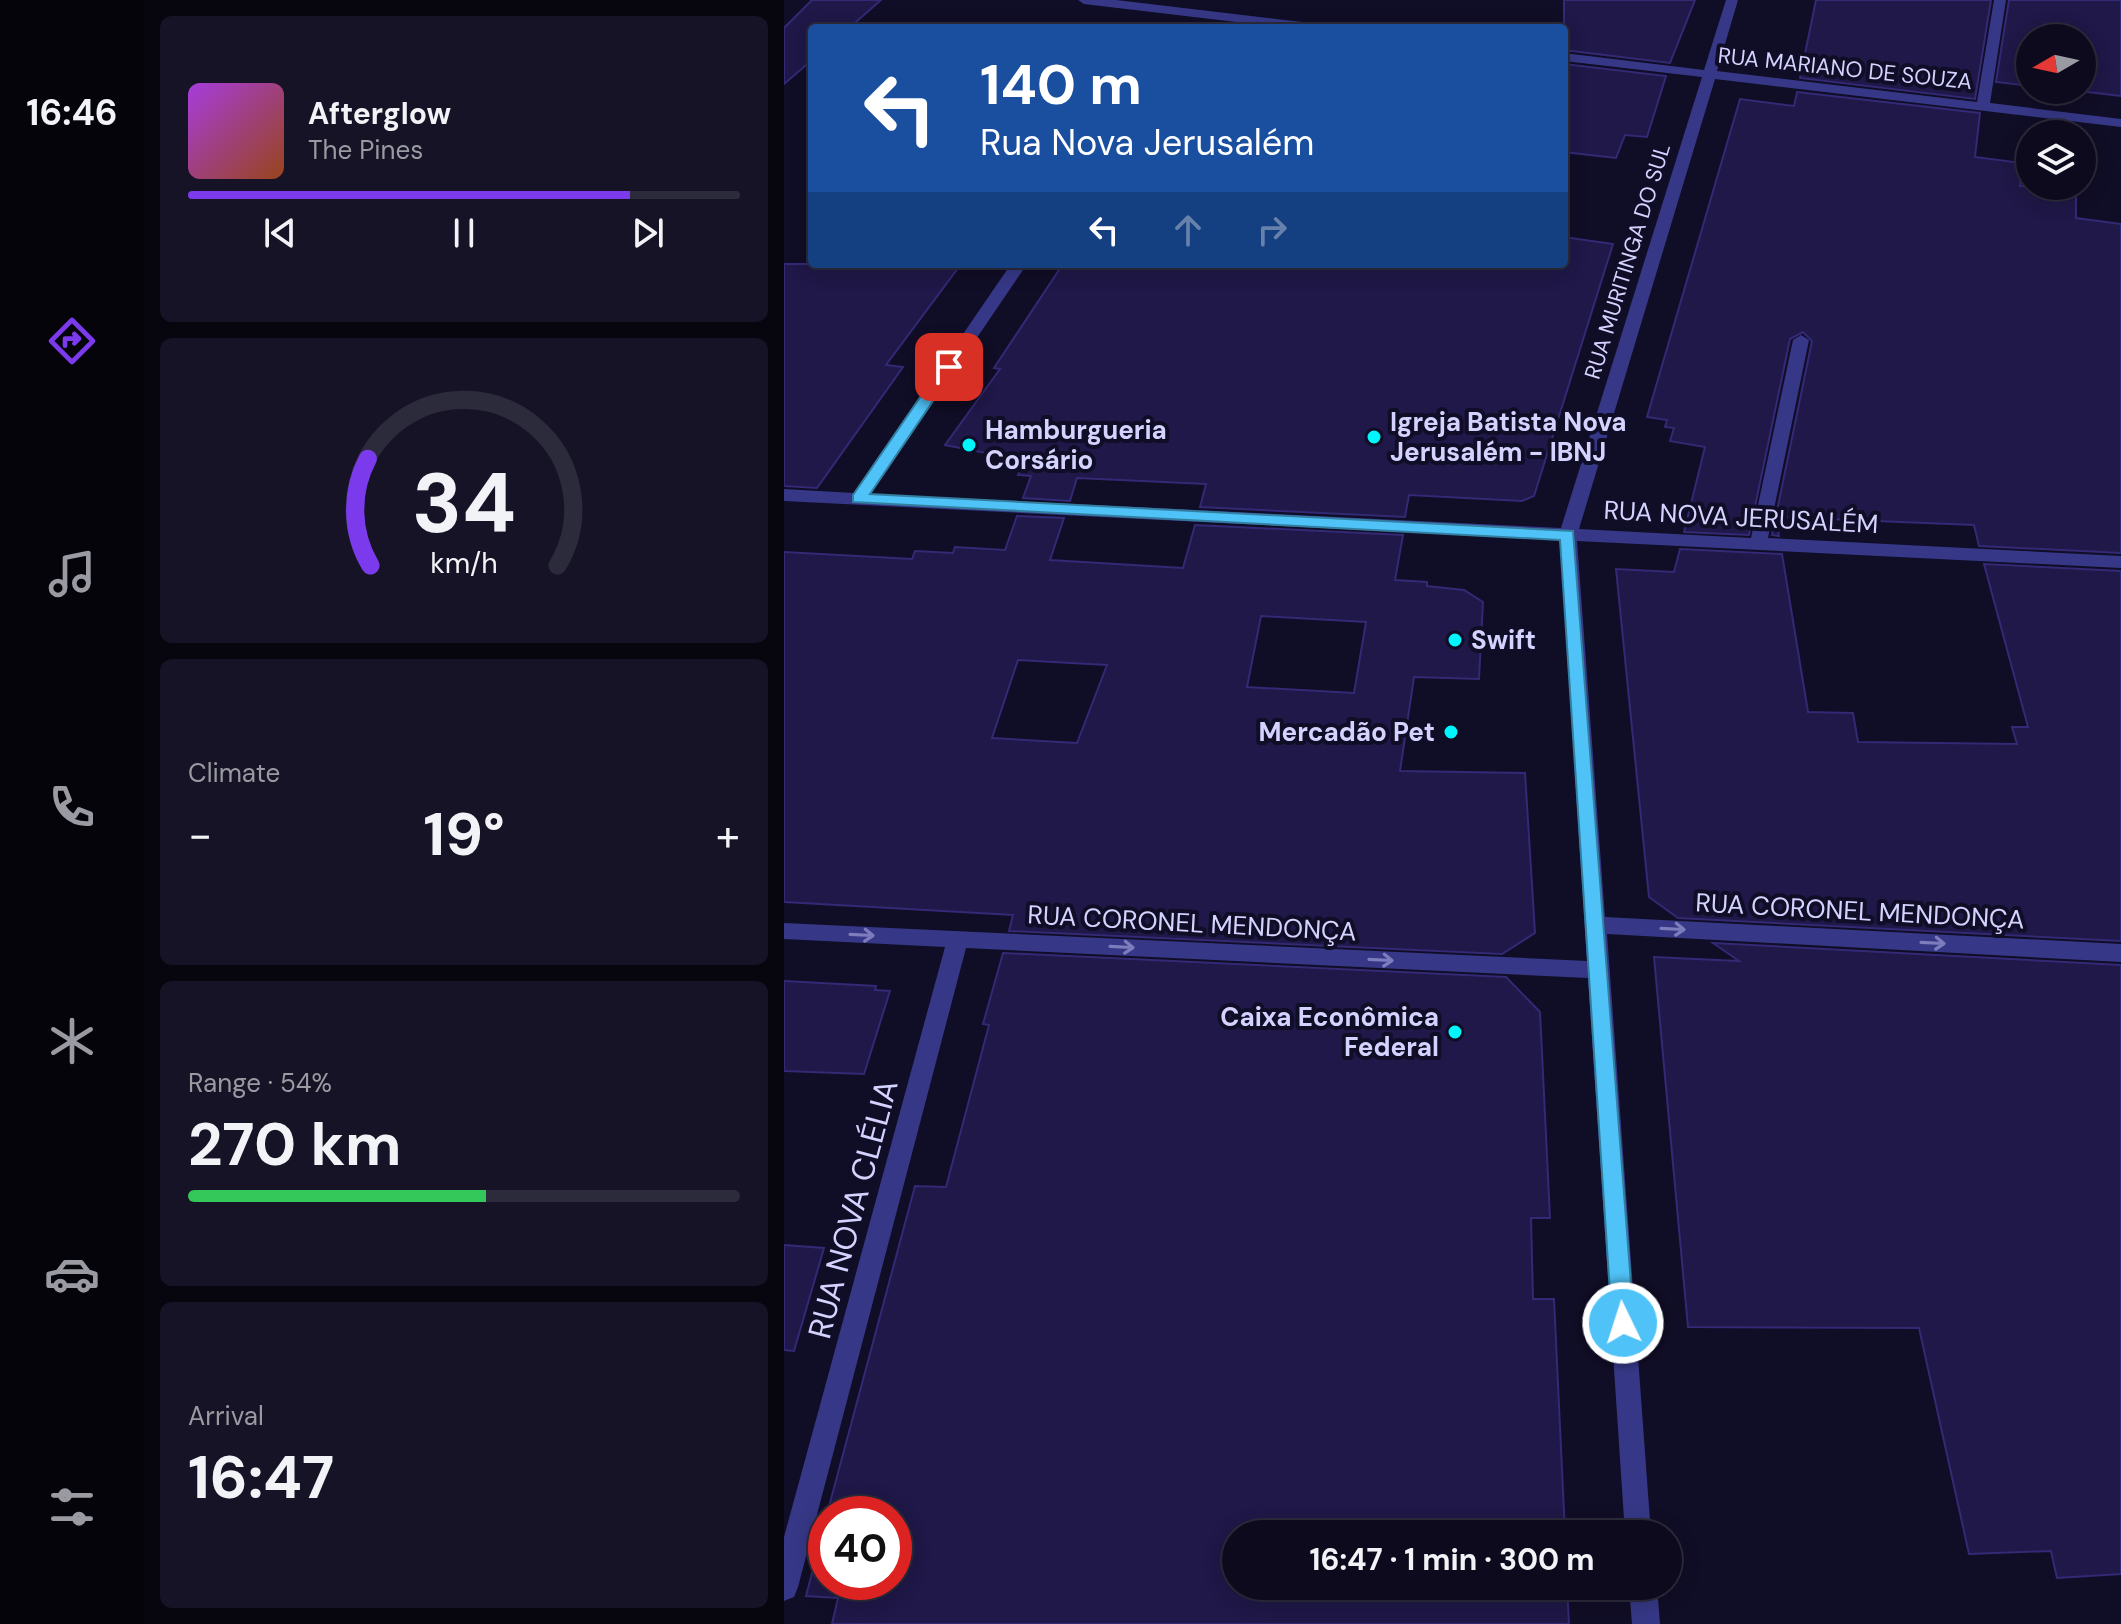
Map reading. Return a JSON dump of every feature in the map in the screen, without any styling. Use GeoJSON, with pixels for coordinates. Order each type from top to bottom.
{"type":"FeatureCollection","features":[{"type":"Feature","properties":{"kind":"street"},"geometry":{"type":"LineString","coordinates":[[1084,0],[1285,24]]}},
{"type":"Feature","properties":{"kind":"street"},"geometry":{"type":"LineString","coordinates":[[1183,24],[1200,0]]}},
{"type":"Feature","properties":{"kind":"street","name":"RUA MURITINGA DO SUL"},"geometry":{"type":"LineString","coordinates":[[1568,535],[1706,75],[1732,0]]}},
{"type":"Feature","properties":{"kind":"street"},"geometry":{"type":"LineString","coordinates":[[1983,106],[2000,0]]}},
{"type":"Feature","properties":{"kind":"street","name":"RUA MARIANO DE SOUZA"},"geometry":{"type":"LineString","coordinates":[[1568,58],[2121,123]]}},
{"type":"Feature","properties":{"kind":"street"},"geometry":{"type":"LineString","coordinates":[[859,499],[1016,268]]}},
{"type":"Feature","properties":{"kind":"street"},"geometry":{"type":"LineString","coordinates":[[1758,544],[1801,340]]}},
{"type":"Feature","properties":{"kind":"street","name":"RUA NOVA JERUSALÉM"},"geometry":{"type":"LineString","coordinates":[[784,495],[2121,562]]}},
{"type":"Feature","properties":{"kind":"street"},"geometry":{"type":"LineString","coordinates":[[1568,535],[1637,1520]]}},
{"type":"Feature","properties":{"kind":"street","name":"RUA CORONEL MENDONÇA"},"geometry":{"type":"LineString","coordinates":[[1595,925],[2121,953]]}},
{"type":"Feature","properties":{"kind":"street","name":"RUA CORONEL MENDONÇA"},"geometry":{"type":"LineString","coordinates":[[784,931],[1598,970]]}},
{"type":"Feature","properties":{"kind":"street","name":"RUA NOVA CLÉLIA"},"geometry":{"type":"LineString","coordinates":[[784,1587],[958,939]]}},
{"type":"Feature","properties":{"kind":"street"},"geometry":{"type":"LineString","coordinates":[[1644,1600],[1646,1624]]}},
{"type":"Feature","properties":{"kind":"building"},"geometry":{"type":"Polygon","coordinates":[[[812,0],[881,0],[854,24],[808,24],[808,63],[784,84],[784,28],[812,0]]]}},
{"type":"Feature","properties":{"kind":"building"},"geometry":{"type":"Polygon","coordinates":[[[1564,0],[1695,0],[1670,63],[1568,50],[1568,24],[1564,24],[1564,0]]]}},
{"type":"Feature","properties":{"kind":"building"},"geometry":{"type":"Polygon","coordinates":[[[1816,0],[1991,0],[1975,99],[1800,78],[1816,0]]]}},
{"type":"Feature","properties":{"kind":"building"},"geometry":{"type":"Polygon","coordinates":[[[2009,0],[2121,0],[2121,96],[2096,93],[2096,24],[2016,24],[2016,84],[1996,82],[2009,0]]]}},
{"type":"Feature","properties":{"kind":"building"},"geometry":{"type":"Polygon","coordinates":[[[1568,64],[1666,76],[1647,137],[1625,135],[1616,158],[1568,152],[1568,64]]]}},
{"type":"Feature","properties":{"kind":"building"},"geometry":{"type":"Polygon","coordinates":[[[1797,92],[1980,113],[1975,157],[2016,162],[2016,200],[2076,200],[2076,218],[2121,224],[2121,553],[1979,546],[1974,525],[1776,517],[1779,536],[1772,535],[1812,341],[1803,332],[1790,339],[1749,535],[1684,532],[1705,447],[1670,441],[1674,428],[1665,427],[1667,420],[1647,417],[1740,99],[1794,106],[1797,92]]]}},
{"type":"Feature","properties":{"kind":"building"},"geometry":{"type":"Polygon","coordinates":[[[1568,238],[1613,244],[1534,496],[1522,501],[1409,495],[1405,517],[1200,507],[1206,484],[1077,478],[1070,501],[1023,498],[1031,476],[1018,475],[1027,461],[945,445],[1000,369],[994,368],[1060,268],[1568,268],[1568,238]]]}},
{"type":"Feature","properties":{"kind":"building"},"geometry":{"type":"Polygon","coordinates":[[[784,264],[808,264],[808,268],[958,268],[886,365],[903,367],[817,488],[784,486],[784,264]]]}},
{"type":"Feature","properties":{"kind":"building"},"geometry":{"type":"Polygon","coordinates":[[[1017,516],[1064,518],[1050,560],[1183,568],[1195,525],[1403,535],[1395,580],[1427,582],[1427,586],[1464,590],[1483,602],[1479,679],[1414,677],[1400,771],[1525,773],[1535,933],[1502,954],[1009,931],[1013,915],[784,902],[784,552],[912,559],[915,551],[953,553],[955,547],[1005,550],[1017,516]],[[1261,616],[1247,687],[1354,693],[1366,622],[1261,616]],[[1018,660],[992,738],[1077,743],[1107,665],[1018,660]]]}},
{"type":"Feature","properties":{"kind":"building"},"geometry":{"type":"Polygon","coordinates":[[[1680,549],[1782,554],[1808,712],[1853,713],[1858,742],[2017,744],[2012,727],[2028,727],[1984,564],[2121,571],[2121,941],[1678,918],[1649,897],[1616,569],[1674,572],[1680,549]]]}},
{"type":"Feature","properties":{"kind":"building"},"geometry":{"type":"Polygon","coordinates":[[[1713,943],[2121,965],[2121,1574],[2057,1578],[2051,1551],[1969,1554],[1919,1328],[1688,1327],[1654,957],[1739,961],[1713,943]]]}},
{"type":"Feature","properties":{"kind":"building"},"geometry":{"type":"Polygon","coordinates":[[[1003,953],[1506,977],[1540,1012],[1550,1218],[1531,1218],[1533,1299],[1554,1299],[1564,1520],[1222,1520],[1222,1600],[1568,1600],[1569,1624],[832,1624],[838,1600],[912,1600],[912,1496],[832,1496],[915,1186],[946,1187],[989,1025],[983,1024],[1003,953]]]}},
{"type":"Feature","properties":{"kind":"building"},"geometry":{"type":"Polygon","coordinates":[[[784,981],[876,986],[875,990],[890,991],[864,1074],[784,1071],[784,981]]]}},
{"type":"Feature","properties":{"kind":"building"},"geometry":{"type":"Polygon","coordinates":[[[784,1245],[824,1248],[794,1351],[784,1350],[784,1245]]]}},
{"type":"Feature","properties":{"kind":"place","name":"Igreja Batista Nova Jerusalém - IBNJ"},"geometry":{"type":"Point","coordinates":[1374,437]}},
{"type":"Feature","properties":{"kind":"place","name":"Hamburgueria Corsário"},"geometry":{"type":"Point","coordinates":[969,445]}},
{"type":"Feature","properties":{"kind":"place","name":"Swift"},"geometry":{"type":"Point","coordinates":[1455,640]}},
{"type":"Feature","properties":{"kind":"place","name":"Mercadão Pet"},"geometry":{"type":"Point","coordinates":[1451,732]}},
{"type":"Feature","properties":{"kind":"place","name":"Caixa Econômica Federal"},"geometry":{"type":"Point","coordinates":[1455,1032]}},
{"type":"Feature","properties":{"kind":"route"},"geometry":{"type":"LineString","coordinates":[[949,367],[859,499],[1568,535],[1623,1323]]}}]}
